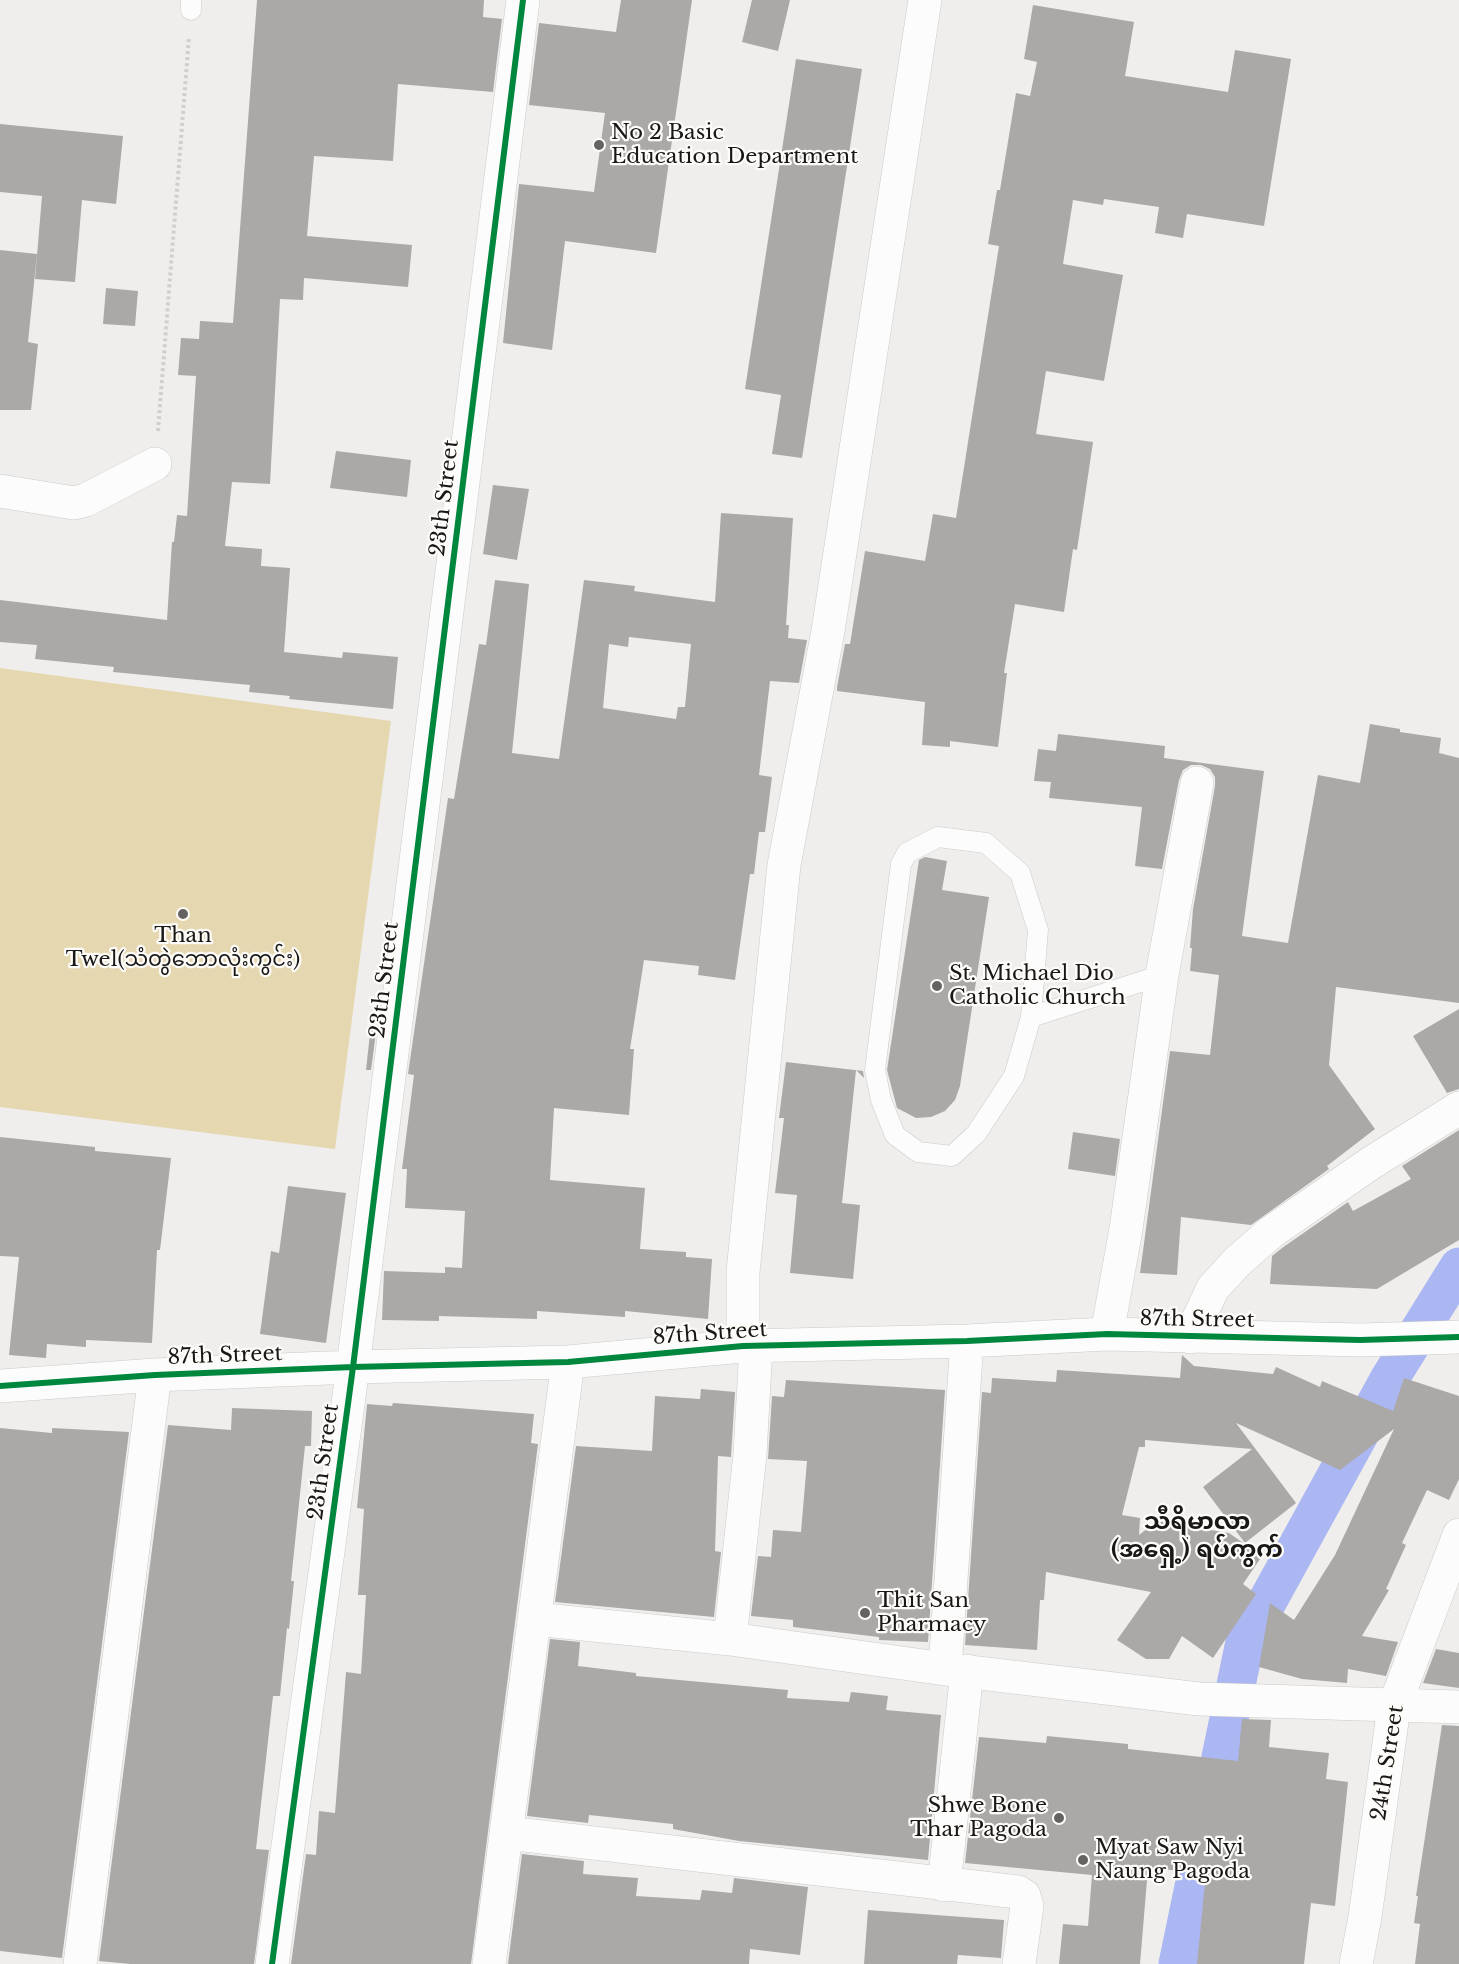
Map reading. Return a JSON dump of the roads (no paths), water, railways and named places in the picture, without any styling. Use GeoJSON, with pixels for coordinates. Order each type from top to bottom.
{"type":"FeatureCollection","features":[{"type":"Feature","properties":{"kind":"street","name":"23th Street"},"geometry":{"type":"LineString","coordinates":[[272,1964],[353,1367],[523,0]]}},
{"type":"Feature","properties":{"kind":"street"},"geometry":{"type":"LineString","coordinates":[[730,1639],[750,1454],[749,1346],[743,1272],[784,865],[828,631],[925,0]]}},
{"type":"Feature","properties":{"kind":"street"},"geometry":{"type":"LineString","coordinates":[[0,491],[74,503],[86,500],[155,464]]}},
{"type":"Feature","properties":{"kind":"street"},"geometry":{"type":"LineString","coordinates":[[1107,1334],[1126,1229],[1162,975],[1197,783]]}},
{"type":"Feature","properties":{"kind":"street"},"geometry":{"type":"LineString","coordinates":[[1190,1337],[1213,1288],[1237,1262],[1270,1233],[1459,1107]]}},
{"type":"Feature","properties":{"kind":"street","name":"87th Street"},"geometry":{"type":"LineString","coordinates":[[0,1386],[155,1375],[568,1362],[749,1346],[967,1341],[1107,1334],[1360,1340],[1450,1337]]}},
{"type":"Feature","properties":{"kind":"street"},"geometry":{"type":"LineString","coordinates":[[944,1885],[956,1670],[967,1341]]}},
{"type":"Feature","properties":{"kind":"street"},"geometry":{"type":"LineString","coordinates":[[489,1964],[568,1362]]}},
{"type":"Feature","properties":{"kind":"street"},"geometry":{"type":"LineString","coordinates":[[80,1964],[155,1375]]}},
{"type":"Feature","properties":{"kind":"street","name":"24th Street"},"geometry":{"type":"LineString","coordinates":[[1356,1964],[1365,1917],[1395,1707],[1459,1535]]}},
{"type":"Feature","properties":{"kind":"street"},"geometry":{"type":"LineString","coordinates":[[535,1620],[730,1639],[956,1670],[1199,1699],[1395,1707],[1459,1707]]}},
{"type":"Feature","properties":{"kind":"street"},"geometry":{"type":"LineString","coordinates":[[507,1833],[1018,1892],[1024,1896],[1027,1906],[1019,1964]]}},
{"type":"Feature","properties":{"kind":"lane"},"geometry":{"type":"LineString","coordinates":[[938,837],[986,843],[1020,873],[1038,930],[1031,1017],[1014,1076],[976,1134],[952,1156],[918,1152],[895,1135],[881,1100],[874,1070],[900,864],[908,853],[938,837]]}},
{"type":"Feature","properties":{"kind":"lane"},"geometry":{"type":"LineString","coordinates":[[1031,1017],[1162,975]]}},
{"type":"Feature","properties":{"kind":"waterway"},"geometry":{"type":"LineString","coordinates":[[1178,1964],[1245,1642],[1390,1378],[1459,1267]]}},
{"type":"Feature","properties":{"kind":"place","name":"No 2 Basic Education Department"},"geometry":{"type":"Point","coordinates":[599,145]}},
{"type":"Feature","properties":{"kind":"place","name":"Than Twel(သံတွဲဘောလုံးကွင်း)"},"geometry":{"type":"Point","coordinates":[183,914]}},
{"type":"Feature","properties":{"kind":"place","name":"St. Michael Dio Catholic Church"},"geometry":{"type":"Point","coordinates":[937,986]}},
{"type":"Feature","properties":{"kind":"place","name":"Thit San Pharmacy"},"geometry":{"type":"Point","coordinates":[865,1613]}},
{"type":"Feature","properties":{"kind":"place","name":"Shwe Bone Thar Pagoda"},"geometry":{"type":"Point","coordinates":[1059,1818]}},
{"type":"Feature","properties":{"kind":"place","name":"Myat Saw Nyi Naung Pagoda"},"geometry":{"type":"Point","coordinates":[1083,1860]}},
{"type":"Feature","properties":{"kind":"district","name":"သီရိမာလာ (အရှေ့) ရပ်ကွက်"},"geometry":{"type":"Point","coordinates":[1197,1536]}}]}
